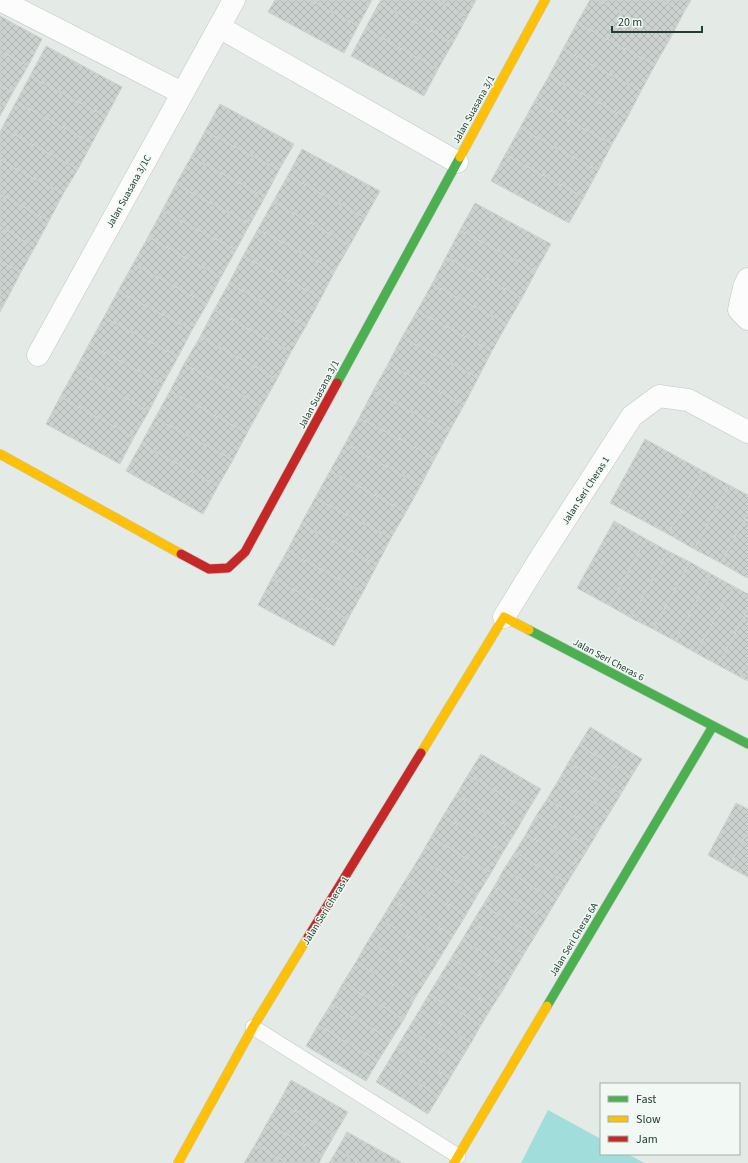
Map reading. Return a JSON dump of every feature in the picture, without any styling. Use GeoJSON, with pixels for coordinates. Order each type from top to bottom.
{"type":"FeatureCollection","features":[{"type":"Feature","properties":{"kind":"street"},"geometry":{"type":"LineString","coordinates":[[0,0],[182,93]]}},
{"type":"Feature","properties":{"kind":"street","name":"Jalan Suasana 3/1C"},"geometry":{"type":"LineString","coordinates":[[38,355],[234,0]]}},
{"type":"Feature","properties":{"kind":"street","name":"Jalan Suasana 3/1"},"geometry":{"type":"LineString","coordinates":[[0,454],[209,569],[228,568],[245,552],[545,0]]}},
{"type":"Feature","properties":{"kind":"street"},"geometry":{"type":"LineString","coordinates":[[219,28],[456,162]]}},
{"type":"Feature","properties":{"kind":"street"},"geometry":{"type":"LineString","coordinates":[[744,314],[744,287],[748,279]]}},
{"type":"Feature","properties":{"kind":"street","name":"Jalan Seri Cheras 1"},"geometry":{"type":"LineString","coordinates":[[178,1163],[253,1027],[541,557],[632,416],[659,396],[688,400],[748,432]]}},
{"type":"Feature","properties":{"kind":"street","name":"Jalan Seri Cheras 6"},"geometry":{"type":"LineString","coordinates":[[504,617],[748,744]]}},
{"type":"Feature","properties":{"kind":"street","name":"Jalan Seri Cheras 6A"},"geometry":{"type":"LineString","coordinates":[[456,1159],[713,726]]}},
{"type":"Feature","properties":{"kind":"lane"},"geometry":{"type":"LineString","coordinates":[[253,1027],[456,1159]]}},
{"type":"Feature","properties":{"kind":"water"},"geometry":{"type":"Polygon","coordinates":[[[548,1110],[600,1138],[600,1155],[630,1155],[644,1163],[521,1163],[548,1110]]]}},
{"type":"Feature","properties":{"kind":"building"},"geometry":{"type":"Polygon","coordinates":[[[275,0],[310,0],[358,26],[344,53],[268,12],[275,0]]]}},
{"type":"Feature","properties":{"kind":"building"},"geometry":{"type":"Polygon","coordinates":[[[310,0],[372,0],[358,26],[310,0]]]}},
{"type":"Feature","properties":{"kind":"building"},"geometry":{"type":"Polygon","coordinates":[[[381,0],[437,0],[467,17],[453,43],[379,3],[381,0]]]}},
{"type":"Feature","properties":{"kind":"building"},"geometry":{"type":"Polygon","coordinates":[[[437,0],[476,0],[467,17],[437,0]]]}},
{"type":"Feature","properties":{"kind":"building"},"geometry":{"type":"Polygon","coordinates":[[[590,0],[598,0],[670,39],[655,65],[577,23],[590,0]]]}},
{"type":"Feature","properties":{"kind":"building"},"geometry":{"type":"Polygon","coordinates":[[[598,0],[661,0],[684,12],[670,39],[598,0]]]}},
{"type":"Feature","properties":{"kind":"building"},"geometry":{"type":"Polygon","coordinates":[[[661,0],[691,0],[684,12],[661,0]]]}},
{"type":"Feature","properties":{"kind":"building"},"geometry":{"type":"Polygon","coordinates":[[[379,3],[453,43],[438,69],[365,29],[379,3]]]}},
{"type":"Feature","properties":{"kind":"building"},"geometry":{"type":"Polygon","coordinates":[[[0,16],[42,39],[28,66],[0,51],[0,16]]]}},
{"type":"Feature","properties":{"kind":"building"},"geometry":{"type":"Polygon","coordinates":[[[577,23],[655,65],[641,91],[563,49],[577,23]]]}},
{"type":"Feature","properties":{"kind":"building"},"geometry":{"type":"Polygon","coordinates":[[[365,29],[438,69],[424,96],[351,56],[365,29]]]}},
{"type":"Feature","properties":{"kind":"building"},"geometry":{"type":"Polygon","coordinates":[[[46,46],[122,87],[106,117],[30,76],[46,46]]]}},
{"type":"Feature","properties":{"kind":"building"},"geometry":{"type":"Polygon","coordinates":[[[563,49],[641,91],[627,118],[549,76],[563,49]]]}},
{"type":"Feature","properties":{"kind":"building"},"geometry":{"type":"Polygon","coordinates":[[[0,51],[28,66],[13,92],[0,85],[0,51]]]}},
{"type":"Feature","properties":{"kind":"building"},"geometry":{"type":"Polygon","coordinates":[[[30,76],[106,117],[92,143],[16,102],[30,76]]]}},
{"type":"Feature","properties":{"kind":"building"},"geometry":{"type":"Polygon","coordinates":[[[549,76],[627,118],[612,144],[534,102],[549,76]]]}},
{"type":"Feature","properties":{"kind":"building"},"geometry":{"type":"Polygon","coordinates":[[[0,85],[13,92],[0,116],[0,85]]]}},
{"type":"Feature","properties":{"kind":"building"},"geometry":{"type":"Polygon","coordinates":[[[16,102],[92,143],[78,169],[2,128],[16,102]]]}},
{"type":"Feature","properties":{"kind":"building"},"geometry":{"type":"Polygon","coordinates":[[[534,102],[612,144],[598,171],[520,128],[534,102]]]}},
{"type":"Feature","properties":{"kind":"building"},"geometry":{"type":"Polygon","coordinates":[[[220,104],[294,144],[279,170],[205,131],[220,104]]]}},
{"type":"Feature","properties":{"kind":"building"},"geometry":{"type":"Polygon","coordinates":[[[2,128],[78,169],[63,194],[0,160],[0,132],[2,128]]]}},
{"type":"Feature","properties":{"kind":"building"},"geometry":{"type":"Polygon","coordinates":[[[520,128],[598,171],[584,197],[505,155],[520,128]]]}},
{"type":"Feature","properties":{"kind":"building"},"geometry":{"type":"Polygon","coordinates":[[[205,131],[279,170],[265,197],[191,157],[205,131]]]}},
{"type":"Feature","properties":{"kind":"building"},"geometry":{"type":"Polygon","coordinates":[[[302,149],[380,191],[365,218],[288,175],[302,149]]]}},
{"type":"Feature","properties":{"kind":"building"},"geometry":{"type":"Polygon","coordinates":[[[505,155],[584,197],[569,223],[491,181],[505,155]]]}},
{"type":"Feature","properties":{"kind":"building"},"geometry":{"type":"Polygon","coordinates":[[[191,157],[265,197],[250,224],[176,184],[191,157]]]}},
{"type":"Feature","properties":{"kind":"building"},"geometry":{"type":"Polygon","coordinates":[[[0,160],[63,194],[49,221],[0,194],[0,160]]]}},
{"type":"Feature","properties":{"kind":"building"},"geometry":{"type":"Polygon","coordinates":[[[288,175],[365,218],[350,245],[273,202],[288,175]]]}},
{"type":"Feature","properties":{"kind":"building"},"geometry":{"type":"Polygon","coordinates":[[[176,184],[250,224],[236,250],[162,211],[176,184]]]}},
{"type":"Feature","properties":{"kind":"building"},"geometry":{"type":"Polygon","coordinates":[[[0,194],[49,221],[35,247],[0,227],[0,194]]]}},
{"type":"Feature","properties":{"kind":"building"},"geometry":{"type":"Polygon","coordinates":[[[273,202],[350,245],[335,271],[258,229],[273,202]]]}},
{"type":"Feature","properties":{"kind":"building"},"geometry":{"type":"Polygon","coordinates":[[[475,203],[551,244],[536,271],[460,230],[475,203]]]}},
{"type":"Feature","properties":{"kind":"building"},"geometry":{"type":"Polygon","coordinates":[[[162,211],[236,250],[221,277],[148,237],[162,211]]]}},
{"type":"Feature","properties":{"kind":"building"},"geometry":{"type":"Polygon","coordinates":[[[0,227],[35,247],[21,272],[0,261],[0,227]]]}},
{"type":"Feature","properties":{"kind":"building"},"geometry":{"type":"Polygon","coordinates":[[[258,229],[335,271],[321,298],[243,256],[258,229]]]}},
{"type":"Feature","properties":{"kind":"building"},"geometry":{"type":"Polygon","coordinates":[[[460,230],[536,271],[522,298],[446,257],[460,230]]]}},
{"type":"Feature","properties":{"kind":"building"},"geometry":{"type":"Polygon","coordinates":[[[148,237],[221,277],[207,304],[133,264],[148,237]]]}},
{"type":"Feature","properties":{"kind":"building"},"geometry":{"type":"Polygon","coordinates":[[[243,256],[321,298],[306,326],[229,283],[243,256]]]}},
{"type":"Feature","properties":{"kind":"building"},"geometry":{"type":"Polygon","coordinates":[[[446,257],[522,298],[507,324],[432,284],[446,257]]]}},
{"type":"Feature","properties":{"kind":"building"},"geometry":{"type":"Polygon","coordinates":[[[0,261],[21,272],[7,299],[0,295],[0,261]]]}},
{"type":"Feature","properties":{"kind":"building"},"geometry":{"type":"Polygon","coordinates":[[[133,264],[207,304],[192,330],[118,291],[133,264]]]}},
{"type":"Feature","properties":{"kind":"building"},"geometry":{"type":"Polygon","coordinates":[[[229,283],[306,326],[291,352],[214,310],[229,283]]]}},
{"type":"Feature","properties":{"kind":"building"},"geometry":{"type":"Polygon","coordinates":[[[432,284],[507,324],[492,351],[417,311],[432,284]]]}},
{"type":"Feature","properties":{"kind":"building"},"geometry":{"type":"Polygon","coordinates":[[[118,291],[192,330],[178,357],[104,317],[118,291]]]}},
{"type":"Feature","properties":{"kind":"building"},"geometry":{"type":"Polygon","coordinates":[[[0,295],[7,299],[0,312],[0,295]]]}},
{"type":"Feature","properties":{"kind":"building"},"geometry":{"type":"Polygon","coordinates":[[[214,310],[291,352],[277,379],[200,337],[214,310]]]}},
{"type":"Feature","properties":{"kind":"building"},"geometry":{"type":"Polygon","coordinates":[[[417,311],[492,351],[478,378],[402,337],[417,311]]]}},
{"type":"Feature","properties":{"kind":"building"},"geometry":{"type":"Polygon","coordinates":[[[104,317],[178,357],[163,384],[89,344],[104,317]]]}},
{"type":"Feature","properties":{"kind":"building"},"geometry":{"type":"Polygon","coordinates":[[[200,337],[277,379],[262,406],[184,364],[200,337]]]}},
{"type":"Feature","properties":{"kind":"building"},"geometry":{"type":"Polygon","coordinates":[[[402,337],[478,378],[464,405],[388,364],[402,337]]]}},
{"type":"Feature","properties":{"kind":"building"},"geometry":{"type":"Polygon","coordinates":[[[89,344],[163,384],[149,411],[75,370],[89,344]]]}},
{"type":"Feature","properties":{"kind":"building"},"geometry":{"type":"Polygon","coordinates":[[[184,364],[262,406],[247,433],[170,391],[184,364]]]}},
{"type":"Feature","properties":{"kind":"building"},"geometry":{"type":"Polygon","coordinates":[[[388,364],[464,405],[449,432],[373,391],[388,364]]]}},
{"type":"Feature","properties":{"kind":"building"},"geometry":{"type":"Polygon","coordinates":[[[75,370],[149,411],[134,437],[60,397],[75,370]]]}},
{"type":"Feature","properties":{"kind":"building"},"geometry":{"type":"Polygon","coordinates":[[[170,391],[247,433],[233,460],[155,418],[170,391]]]}},
{"type":"Feature","properties":{"kind":"building"},"geometry":{"type":"Polygon","coordinates":[[[373,391],[449,432],[435,458],[359,418],[373,391]]]}},
{"type":"Feature","properties":{"kind":"building"},"geometry":{"type":"Polygon","coordinates":[[[60,397],[134,437],[120,464],[46,424],[60,397]]]}},
{"type":"Feature","properties":{"kind":"building"},"geometry":{"type":"Polygon","coordinates":[[[155,418],[233,460],[218,486],[141,444],[155,418]]]}},
{"type":"Feature","properties":{"kind":"building"},"geometry":{"type":"Polygon","coordinates":[[[359,418],[435,458],[421,485],[345,444],[359,418]]]}},
{"type":"Feature","properties":{"kind":"building"},"geometry":{"type":"Polygon","coordinates":[[[645,439],[703,471],[668,534],[610,503],[645,439]]]}},
{"type":"Feature","properties":{"kind":"building"},"geometry":{"type":"Polygon","coordinates":[[[141,444],[218,486],[203,514],[126,471],[141,444]]]}},
{"type":"Feature","properties":{"kind":"building"},"geometry":{"type":"Polygon","coordinates":[[[345,444],[421,485],[406,512],[330,471],[345,444]]]}},
{"type":"Feature","properties":{"kind":"building"},"geometry":{"type":"Polygon","coordinates":[[[330,471],[406,512],[391,538],[315,498],[330,471]]]}},
{"type":"Feature","properties":{"kind":"building"},"geometry":{"type":"Polygon","coordinates":[[[703,471],[729,485],[694,549],[668,534],[703,471]]]}},
{"type":"Feature","properties":{"kind":"building"},"geometry":{"type":"Polygon","coordinates":[[[729,485],[748,495],[748,513],[721,563],[694,549],[729,485]]]}},
{"type":"Feature","properties":{"kind":"building"},"geometry":{"type":"Polygon","coordinates":[[[315,498],[391,538],[377,565],[301,524],[315,498]]]}},
{"type":"Feature","properties":{"kind":"building"},"geometry":{"type":"Polygon","coordinates":[[[748,513],[748,576],[747,578],[721,563],[748,513]]]}},
{"type":"Feature","properties":{"kind":"building"},"geometry":{"type":"Polygon","coordinates":[[[614,521],[646,539],[610,606],[577,588],[614,521]]]}},
{"type":"Feature","properties":{"kind":"building"},"geometry":{"type":"Polygon","coordinates":[[[301,524],[377,565],[363,592],[287,551],[301,524]]]}},
{"type":"Feature","properties":{"kind":"building"},"geometry":{"type":"Polygon","coordinates":[[[646,539],[668,551],[631,618],[610,606],[646,539]]]}},
{"type":"Feature","properties":{"kind":"building"},"geometry":{"type":"Polygon","coordinates":[[[287,551],[363,592],[348,619],[272,578],[287,551]]]}},
{"type":"Feature","properties":{"kind":"building"},"geometry":{"type":"Polygon","coordinates":[[[668,551],[690,562],[653,629],[631,618],[668,551]]]}},
{"type":"Feature","properties":{"kind":"building"},"geometry":{"type":"Polygon","coordinates":[[[690,562],[711,574],[675,641],[653,629],[690,562]]]}},
{"type":"Feature","properties":{"kind":"building"},"geometry":{"type":"Polygon","coordinates":[[[711,574],[733,586],[696,653],[675,641],[711,574]]]}},
{"type":"Feature","properties":{"kind":"building"},"geometry":{"type":"Polygon","coordinates":[[[272,578],[348,619],[334,646],[258,605],[272,578]]]}},
{"type":"Feature","properties":{"kind":"building"},"geometry":{"type":"Polygon","coordinates":[[[733,586],[748,594],[748,609],[718,665],[696,653],[733,586]]]}},
{"type":"Feature","properties":{"kind":"building"},"geometry":{"type":"Polygon","coordinates":[[[748,609],[748,661],[740,677],[718,665],[748,609]]]}},
{"type":"Feature","properties":{"kind":"building"},"geometry":{"type":"Polygon","coordinates":[[[748,661],[748,681],[740,677],[748,661]]]}},
{"type":"Feature","properties":{"kind":"building"},"geometry":{"type":"Polygon","coordinates":[[[590,727],[642,759],[631,777],[579,745],[590,727]]]}},
{"type":"Feature","properties":{"kind":"building"},"geometry":{"type":"Polygon","coordinates":[[[579,745],[631,777],[621,794],[568,763],[579,745]]]}},
{"type":"Feature","properties":{"kind":"building"},"geometry":{"type":"Polygon","coordinates":[[[481,754],[541,789],[528,810],[468,775],[481,754]]]}},
{"type":"Feature","properties":{"kind":"building"},"geometry":{"type":"Polygon","coordinates":[[[568,763],[621,794],[610,812],[558,781],[568,763]]]}},
{"type":"Feature","properties":{"kind":"building"},"geometry":{"type":"Polygon","coordinates":[[[468,775],[528,810],[516,831],[456,795],[468,775]]]}},
{"type":"Feature","properties":{"kind":"building"},"geometry":{"type":"Polygon","coordinates":[[[558,781],[610,812],[599,830],[547,799],[558,781]]]}},
{"type":"Feature","properties":{"kind":"building"},"geometry":{"type":"Polygon","coordinates":[[[456,795],[516,831],[503,852],[443,816],[456,795]]]}},
{"type":"Feature","properties":{"kind":"building"},"geometry":{"type":"Polygon","coordinates":[[[547,799],[599,830],[589,847],[536,816],[547,799]]]}},
{"type":"Feature","properties":{"kind":"building"},"geometry":{"type":"Polygon","coordinates":[[[736,803],[748,809],[748,831],[729,867],[708,855],[736,803]]]}},
{"type":"Feature","properties":{"kind":"building"},"geometry":{"type":"Polygon","coordinates":[[[443,816],[503,852],[491,873],[431,837],[443,816]]]}},
{"type":"Feature","properties":{"kind":"building"},"geometry":{"type":"Polygon","coordinates":[[[536,816],[589,847],[578,865],[526,834],[536,816]]]}},
{"type":"Feature","properties":{"kind":"building"},"geometry":{"type":"Polygon","coordinates":[[[748,831],[748,877],[729,867],[748,831]]]}},
{"type":"Feature","properties":{"kind":"building"},"geometry":{"type":"Polygon","coordinates":[[[526,834],[578,865],[567,883],[515,852],[526,834]]]}},
{"type":"Feature","properties":{"kind":"building"},"geometry":{"type":"Polygon","coordinates":[[[431,837],[491,873],[478,894],[419,858],[431,837]]]}},
{"type":"Feature","properties":{"kind":"building"},"geometry":{"type":"Polygon","coordinates":[[[515,852],[567,883],[556,901],[504,869],[515,852]]]}},
{"type":"Feature","properties":{"kind":"building"},"geometry":{"type":"Polygon","coordinates":[[[419,858],[478,894],[466,915],[406,879],[419,858]]]}},
{"type":"Feature","properties":{"kind":"building"},"geometry":{"type":"Polygon","coordinates":[[[504,869],[556,901],[546,918],[494,887],[504,869]]]}},
{"type":"Feature","properties":{"kind":"building"},"geometry":{"type":"Polygon","coordinates":[[[406,879],[466,915],[453,936],[393,900],[406,879]]]}},
{"type":"Feature","properties":{"kind":"building"},"geometry":{"type":"Polygon","coordinates":[[[494,887],[546,918],[535,936],[483,905],[494,887]]]}},
{"type":"Feature","properties":{"kind":"building"},"geometry":{"type":"Polygon","coordinates":[[[393,900],[453,936],[441,956],[381,920],[393,900]]]}},
{"type":"Feature","properties":{"kind":"building"},"geometry":{"type":"Polygon","coordinates":[[[483,905],[535,936],[524,954],[472,923],[483,905]]]}},
{"type":"Feature","properties":{"kind":"building"},"geometry":{"type":"Polygon","coordinates":[[[381,920],[441,956],[428,977],[368,941],[381,920]]]}},
{"type":"Feature","properties":{"kind":"building"},"geometry":{"type":"Polygon","coordinates":[[[472,923],[524,954],[514,971],[462,940],[472,923]]]}},
{"type":"Feature","properties":{"kind":"building"},"geometry":{"type":"Polygon","coordinates":[[[462,940],[514,971],[503,990],[451,958],[462,940]]]}},
{"type":"Feature","properties":{"kind":"building"},"geometry":{"type":"Polygon","coordinates":[[[368,941],[428,977],[415,998],[356,962],[368,941]]]}},
{"type":"Feature","properties":{"kind":"building"},"geometry":{"type":"Polygon","coordinates":[[[451,958],[503,990],[492,1007],[440,976],[451,958]]]}},
{"type":"Feature","properties":{"kind":"building"},"geometry":{"type":"Polygon","coordinates":[[[356,962],[415,998],[404,1019],[343,983],[356,962]]]}},
{"type":"Feature","properties":{"kind":"building"},"geometry":{"type":"Polygon","coordinates":[[[440,976],[492,1007],[481,1025],[429,994],[440,976]]]}},
{"type":"Feature","properties":{"kind":"building"},"geometry":{"type":"Polygon","coordinates":[[[343,983],[404,1019],[391,1040],[331,1004],[343,983]]]}},
{"type":"Feature","properties":{"kind":"building"},"geometry":{"type":"Polygon","coordinates":[[[429,994],[481,1025],[471,1043],[419,1011],[429,994]]]}},
{"type":"Feature","properties":{"kind":"building"},"geometry":{"type":"Polygon","coordinates":[[[331,1004],[391,1040],[378,1061],[318,1025],[331,1004]]]}},
{"type":"Feature","properties":{"kind":"building"},"geometry":{"type":"Polygon","coordinates":[[[419,1011],[471,1043],[460,1061],[408,1029],[419,1011]]]}},
{"type":"Feature","properties":{"kind":"building"},"geometry":{"type":"Polygon","coordinates":[[[318,1025],[378,1061],[366,1081],[306,1046],[318,1025]]]}},
{"type":"Feature","properties":{"kind":"building"},"geometry":{"type":"Polygon","coordinates":[[[408,1029],[460,1061],[450,1078],[397,1047],[408,1029]]]}},
{"type":"Feature","properties":{"kind":"building"},"geometry":{"type":"Polygon","coordinates":[[[397,1047],[450,1078],[439,1096],[387,1064],[397,1047]]]}},
{"type":"Feature","properties":{"kind":"building"},"geometry":{"type":"Polygon","coordinates":[[[387,1064],[439,1096],[428,1114],[376,1082],[387,1064]]]}},
{"type":"Feature","properties":{"kind":"building"},"geometry":{"type":"Polygon","coordinates":[[[291,1080],[348,1112],[335,1134],[279,1102],[291,1080]]]}},
{"type":"Feature","properties":{"kind":"building"},"geometry":{"type":"Polygon","coordinates":[[[279,1102],[335,1134],[323,1155],[267,1123],[279,1102]]]}},
{"type":"Feature","properties":{"kind":"building"},"geometry":{"type":"Polygon","coordinates":[[[267,1123],[323,1155],[319,1163],[287,1163],[255,1145],[267,1123]]]}},
{"type":"Feature","properties":{"kind":"building"},"geometry":{"type":"Polygon","coordinates":[[[347,1132],[401,1162],[361,1163],[337,1150],[347,1132]]]}},
{"type":"Feature","properties":{"kind":"building"},"geometry":{"type":"Polygon","coordinates":[[[255,1145],[287,1163],[244,1163],[255,1145]]]}},
{"type":"Feature","properties":{"kind":"building"},"geometry":{"type":"Polygon","coordinates":[[[337,1150],[361,1163],[329,1163],[337,1150]]]}},
{"type":"Feature","properties":{"kind":"traffic: fast"},"geometry":{"type":"LineString","coordinates":[[337,383],[460,157]]}},
{"type":"Feature","properties":{"kind":"traffic: fast"},"geometry":{"type":"LineString","coordinates":[[529,630],[748,744]]}},
{"type":"Feature","properties":{"kind":"traffic: fast"},"geometry":{"type":"LineString","coordinates":[[547,1006],[713,726]]}},
{"type":"Feature","properties":{"kind":"traffic: slow"},"geometry":{"type":"LineString","coordinates":[[460,157],[545,0]]}},
{"type":"Feature","properties":{"kind":"traffic: slow"},"geometry":{"type":"LineString","coordinates":[[0,454],[181,554]]}},
{"type":"Feature","properties":{"kind":"traffic: slow"},"geometry":{"type":"LineString","coordinates":[[421,753],[504,617],[529,630]]}},
{"type":"Feature","properties":{"kind":"traffic: slow"},"geometry":{"type":"LineString","coordinates":[[178,1163],[253,1027],[308,937]]}},
{"type":"Feature","properties":{"kind":"traffic: slow"},"geometry":{"type":"LineString","coordinates":[[454,1163],[547,1006]]}},
{"type":"Feature","properties":{"kind":"traffic: jam"},"geometry":{"type":"LineString","coordinates":[[181,554],[209,569],[228,568],[245,552],[337,383]]}},
{"type":"Feature","properties":{"kind":"traffic: jam"},"geometry":{"type":"LineString","coordinates":[[308,937],[421,753]]}}]}
